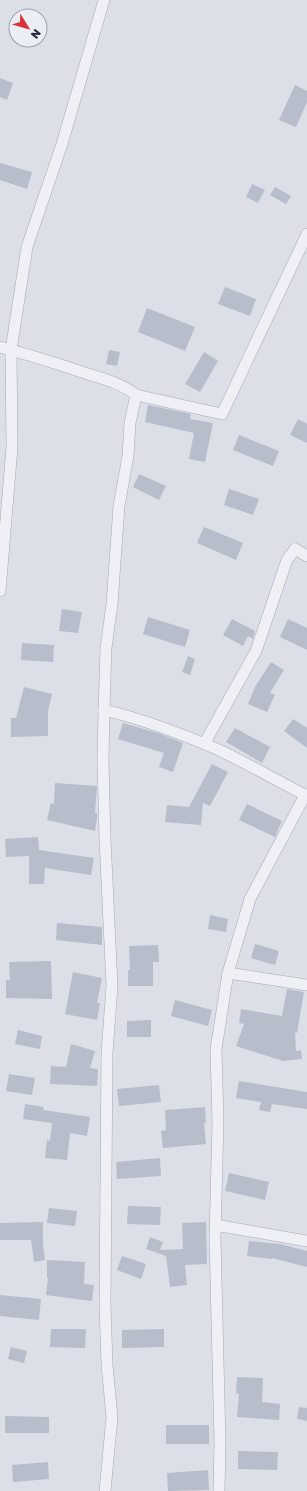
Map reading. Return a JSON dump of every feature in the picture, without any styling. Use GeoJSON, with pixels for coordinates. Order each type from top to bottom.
{"type":"FeatureCollection","features":[{"type":"Feature","properties":{"kind":"street"},"geometry":{"type":"LineString","coordinates":[[0,591],[12,447],[11,350],[27,247],[62,144],[104,0]]}},
{"type":"Feature","properties":{"kind":"street"},"geometry":{"type":"LineString","coordinates":[[0,347],[106,379],[131,390],[136,394],[222,414],[307,234]]}},
{"type":"Feature","properties":{"kind":"street"},"geometry":{"type":"LineString","coordinates":[[105,1491],[112,1417],[107,1365],[105,1304],[107,1053],[112,986],[105,839],[103,762],[104,710],[106,648],[112,604],[119,506],[128,456],[130,423],[136,394]]}},
{"type":"Feature","properties":{"kind":"street"},"geometry":{"type":"LineString","coordinates":[[204,744],[256,651],[287,560],[295,549],[307,556]]}},
{"type":"Feature","properties":{"kind":"street"},"geometry":{"type":"LineString","coordinates":[[104,710],[126,715],[219,750],[306,794],[250,899],[228,973],[216,1049],[218,1120],[215,1225],[220,1442],[219,1491]]}},
{"type":"Feature","properties":{"kind":"street"},"geometry":{"type":"LineString","coordinates":[[228,973],[307,985]]}},
{"type":"Feature","properties":{"kind":"street"},"geometry":{"type":"LineString","coordinates":[[215,1225],[307,1241]]}},
{"type":"Feature","properties":{"kind":"building"},"geometry":{"type":"Polygon","coordinates":[[[0,78],[13,83],[7,100],[0,97],[0,78]]]}},
{"type":"Feature","properties":{"kind":"building"},"geometry":{"type":"Polygon","coordinates":[[[295,85],[307,91],[307,102],[296,127],[279,120],[295,85]]]}},
{"type":"Feature","properties":{"kind":"building"},"geometry":{"type":"Polygon","coordinates":[[[0,163],[32,172],[27,189],[0,180],[0,163]]]}},
{"type":"Feature","properties":{"kind":"building"},"geometry":{"type":"Polygon","coordinates":[[[252,184],[265,190],[258,203],[246,197],[252,184]]]}},
{"type":"Feature","properties":{"kind":"building"},"geometry":{"type":"Polygon","coordinates":[[[275,187],[291,196],[286,204],[270,195],[275,187]]]}},
{"type":"Feature","properties":{"kind":"building"},"geometry":{"type":"Polygon","coordinates":[[[225,287],[256,299],[250,316],[218,304],[225,287]]]}},
{"type":"Feature","properties":{"kind":"building"},"geometry":{"type":"Polygon","coordinates":[[[147,308],[195,327],[185,351],[138,332],[147,308]]]}},
{"type":"Feature","properties":{"kind":"building"},"geometry":{"type":"Polygon","coordinates":[[[109,350],[120,352],[117,366],[106,364],[109,350]]]}},
{"type":"Feature","properties":{"kind":"building"},"geometry":{"type":"Polygon","coordinates":[[[204,352],[218,361],[200,392],[185,384],[204,352]]]}},
{"type":"Feature","properties":{"kind":"building"},"geometry":{"type":"Polygon","coordinates":[[[148,405],[191,414],[190,419],[213,423],[205,462],[189,459],[194,433],[145,422],[148,405]]]}},
{"type":"Feature","properties":{"kind":"building"},"geometry":{"type":"Polygon","coordinates":[[[298,419],[307,424],[307,443],[290,435],[298,419]]]}},
{"type":"Feature","properties":{"kind":"building"},"geometry":{"type":"Polygon","coordinates":[[[239,435],[279,451],[273,466],[233,450],[239,435]]]}},
{"type":"Feature","properties":{"kind":"building"},"geometry":{"type":"Polygon","coordinates":[[[139,474],[166,486],[159,500],[133,487],[139,474]]]}},
{"type":"Feature","properties":{"kind":"building"},"geometry":{"type":"Polygon","coordinates":[[[229,489],[259,499],[253,515],[224,505],[229,489]]]}},
{"type":"Feature","properties":{"kind":"building"},"geometry":{"type":"Polygon","coordinates":[[[204,527],[243,543],[236,560],[197,543],[204,527]]]}},
{"type":"Feature","properties":{"kind":"building"},"geometry":{"type":"Polygon","coordinates":[[[62,609],[82,612],[78,633],[59,631],[62,609]]]}},
{"type":"Feature","properties":{"kind":"building"},"geometry":{"type":"Polygon","coordinates":[[[148,617],[190,630],[185,647],[143,634],[148,617]]]}},
{"type":"Feature","properties":{"kind":"building"},"geometry":{"type":"Polygon","coordinates":[[[232,619],[255,631],[253,639],[248,636],[243,646],[223,635],[232,619]]]}},
{"type":"Feature","properties":{"kind":"building"},"geometry":{"type":"Polygon","coordinates":[[[288,619],[307,628],[307,650],[280,637],[288,619]]]}},
{"type":"Feature","properties":{"kind":"building"},"geometry":{"type":"Polygon","coordinates":[[[22,643],[54,645],[53,662],[21,660],[22,643]]]}},
{"type":"Feature","properties":{"kind":"building"},"geometry":{"type":"Polygon","coordinates":[[[188,656],[195,659],[190,675],[182,672],[188,656]]]}},
{"type":"Feature","properties":{"kind":"building"},"geometry":{"type":"Polygon","coordinates":[[[271,662],[284,670],[270,693],[275,695],[267,712],[248,704],[255,687],[271,662]]]}},
{"type":"Feature","properties":{"kind":"building"},"geometry":{"type":"Polygon","coordinates":[[[24,687],[52,694],[48,711],[48,736],[11,737],[11,718],[16,718],[24,687]]]}},
{"type":"Feature","properties":{"kind":"building"},"geometry":{"type":"Polygon","coordinates":[[[293,719],[307,728],[307,748],[284,731],[293,719]]]}},
{"type":"Feature","properties":{"kind":"building"},"geometry":{"type":"Polygon","coordinates":[[[123,723],[158,733],[183,743],[173,772],[159,767],[164,753],[118,739],[123,723]]]}},
{"type":"Feature","properties":{"kind":"building"},"geometry":{"type":"Polygon","coordinates":[[[235,728],[270,747],[262,763],[226,742],[235,728]]]}},
{"type":"Feature","properties":{"kind":"building"},"geometry":{"type":"Polygon","coordinates":[[[212,764],[228,772],[210,806],[203,803],[201,825],[165,822],[167,805],[189,807],[212,764]]]}},
{"type":"Feature","properties":{"kind":"building"},"geometry":{"type":"Polygon","coordinates":[[[55,783],[97,786],[95,813],[97,813],[97,818],[95,831],[47,820],[51,803],[54,804],[55,783]]]}},
{"type":"Feature","properties":{"kind":"building"},"geometry":{"type":"Polygon","coordinates":[[[247,804],[282,821],[275,837],[239,820],[247,804]]]}},
{"type":"Feature","properties":{"kind":"building"},"geometry":{"type":"Polygon","coordinates":[[[38,837],[39,850],[94,858],[91,875],[45,868],[44,884],[29,884],[29,856],[6,857],[5,839],[38,837]]]}},
{"type":"Feature","properties":{"kind":"building"},"geometry":{"type":"Polygon","coordinates":[[[210,915],[228,919],[226,932],[208,929],[210,915]]]}},
{"type":"Feature","properties":{"kind":"building"},"geometry":{"type":"Polygon","coordinates":[[[57,923],[102,927],[102,945],[56,940],[57,923]]]}},
{"type":"Feature","properties":{"kind":"building"},"geometry":{"type":"Polygon","coordinates":[[[255,944],[279,951],[275,965],[251,958],[255,944]]]}},
{"type":"Feature","properties":{"kind":"building"},"geometry":{"type":"Polygon","coordinates":[[[158,945],[159,962],[153,962],[153,986],[128,986],[128,970],[130,970],[129,946],[158,945]]]}},
{"type":"Feature","properties":{"kind":"building"},"geometry":{"type":"Polygon","coordinates":[[[51,961],[52,999],[6,998],[6,980],[10,980],[9,962],[51,961]]]}},
{"type":"Feature","properties":{"kind":"building"},"geometry":{"type":"Polygon","coordinates":[[[73,972],[102,978],[97,1003],[100,1003],[97,1020],[65,1014],[73,972]]]}},
{"type":"Feature","properties":{"kind":"building"},"geometry":{"type":"Polygon","coordinates":[[[287,989],[304,992],[297,1033],[295,1032],[296,1051],[301,1050],[302,1059],[283,1061],[236,1046],[244,1024],[239,1023],[241,1009],[282,1016],[287,989]]]}},
{"type":"Feature","properties":{"kind":"building"},"geometry":{"type":"Polygon","coordinates":[[[175,1000],[212,1010],[208,1026],[171,1016],[175,1000]]]}},
{"type":"Feature","properties":{"kind":"building"},"geometry":{"type":"Polygon","coordinates":[[[151,1020],[151,1037],[127,1037],[127,1021],[151,1020]]]}},
{"type":"Feature","properties":{"kind":"building"},"geometry":{"type":"Polygon","coordinates":[[[18,1030],[42,1036],[40,1049],[15,1044],[18,1030]]]}},
{"type":"Feature","properties":{"kind":"building"},"geometry":{"type":"Polygon","coordinates":[[[71,1044],[95,1051],[90,1068],[98,1069],[97,1086],[50,1084],[51,1066],[66,1067],[71,1044]]]}},
{"type":"Feature","properties":{"kind":"building"},"geometry":{"type":"Polygon","coordinates":[[[9,1074],[35,1078],[32,1095],[6,1091],[9,1074]]]}},
{"type":"Feature","properties":{"kind":"building"},"geometry":{"type":"Polygon","coordinates":[[[239,1081],[307,1092],[307,1109],[272,1104],[270,1112],[259,1110],[261,1102],[236,1098],[239,1081]]]}},
{"type":"Feature","properties":{"kind":"building"},"geometry":{"type":"Polygon","coordinates":[[[159,1085],[161,1102],[119,1106],[117,1089],[159,1085]]]}},
{"type":"Feature","properties":{"kind":"building"},"geometry":{"type":"Polygon","coordinates":[[[25,1104],[44,1107],[43,1110],[90,1117],[87,1136],[70,1133],[67,1160],[45,1158],[47,1140],[50,1141],[52,1123],[23,1119],[25,1104]]]}},
{"type":"Feature","properties":{"kind":"building"},"geometry":{"type":"Polygon","coordinates":[[[205,1107],[206,1123],[204,1123],[206,1144],[163,1148],[161,1131],[166,1130],[165,1110],[205,1107]]]}},
{"type":"Feature","properties":{"kind":"building"},"geometry":{"type":"Polygon","coordinates":[[[160,1158],[161,1176],[117,1179],[116,1162],[160,1158]]]}},
{"type":"Feature","properties":{"kind":"building"},"geometry":{"type":"Polygon","coordinates":[[[229,1173],[269,1182],[265,1200],[225,1191],[229,1173]]]}},
{"type":"Feature","properties":{"kind":"building"},"geometry":{"type":"Polygon","coordinates":[[[128,1206],[161,1207],[160,1225],[127,1224],[128,1206]]]}},
{"type":"Feature","properties":{"kind":"building"},"geometry":{"type":"Polygon","coordinates":[[[49,1208],[77,1211],[75,1226],[47,1223],[49,1208]]]}},
{"type":"Feature","properties":{"kind":"building"},"geometry":{"type":"Polygon","coordinates":[[[43,1222],[43,1245],[45,1260],[34,1262],[31,1240],[0,1240],[0,1223],[43,1222]]]}},
{"type":"Feature","properties":{"kind":"building"},"geometry":{"type":"Polygon","coordinates":[[[206,1222],[207,1264],[185,1265],[187,1285],[170,1287],[166,1256],[146,1249],[150,1237],[163,1242],[160,1250],[183,1249],[182,1223],[206,1222]]]}},
{"type":"Feature","properties":{"kind":"building"},"geometry":{"type":"Polygon","coordinates":[[[249,1241],[280,1244],[307,1251],[307,1267],[272,1258],[247,1256],[249,1241]]]}},
{"type":"Feature","properties":{"kind":"building"},"geometry":{"type":"Polygon","coordinates":[[[122,1256],[146,1264],[141,1279],[117,1270],[122,1256]]]}},
{"type":"Feature","properties":{"kind":"building"},"geometry":{"type":"Polygon","coordinates":[[[47,1260],[85,1262],[84,1284],[94,1285],[92,1301],[46,1295],[48,1278],[47,1260]]]}},
{"type":"Feature","properties":{"kind":"building"},"geometry":{"type":"Polygon","coordinates":[[[0,1295],[41,1299],[39,1320],[0,1316],[0,1295]]]}},
{"type":"Feature","properties":{"kind":"building"},"geometry":{"type":"Polygon","coordinates":[[[51,1329],[86,1329],[85,1348],[50,1347],[51,1329]]]}},
{"type":"Feature","properties":{"kind":"building"},"geometry":{"type":"Polygon","coordinates":[[[164,1329],[164,1347],[122,1348],[122,1330],[164,1329]]]}},
{"type":"Feature","properties":{"kind":"building"},"geometry":{"type":"Polygon","coordinates":[[[11,1347],[27,1351],[24,1363],[8,1359],[11,1347]]]}},
{"type":"Feature","properties":{"kind":"building"},"geometry":{"type":"Polygon","coordinates":[[[237,1377],[263,1378],[262,1402],[280,1404],[279,1420],[237,1417],[239,1394],[236,1393],[237,1377]]]}},
{"type":"Feature","properties":{"kind":"building"},"geometry":{"type":"Polygon","coordinates":[[[299,1407],[307,1408],[307,1421],[297,1419],[299,1407]]]}},
{"type":"Feature","properties":{"kind":"building"},"geometry":{"type":"Polygon","coordinates":[[[5,1416],[49,1417],[49,1433],[5,1433],[5,1416]]]}},
{"type":"Feature","properties":{"kind":"building"},"geometry":{"type":"Polygon","coordinates":[[[166,1425],[209,1425],[209,1444],[166,1444],[166,1425]]]}},
{"type":"Feature","properties":{"kind":"building"},"geometry":{"type":"Polygon","coordinates":[[[238,1451],[278,1452],[277,1470],[238,1469],[238,1451]]]}},
{"type":"Feature","properties":{"kind":"building"},"geometry":{"type":"Polygon","coordinates":[[[48,1462],[49,1479],[13,1482],[12,1465],[48,1462]]]}},
{"type":"Feature","properties":{"kind":"building"},"geometry":{"type":"Polygon","coordinates":[[[208,1470],[209,1490],[168,1491],[167,1473],[208,1470]]]}}]}
